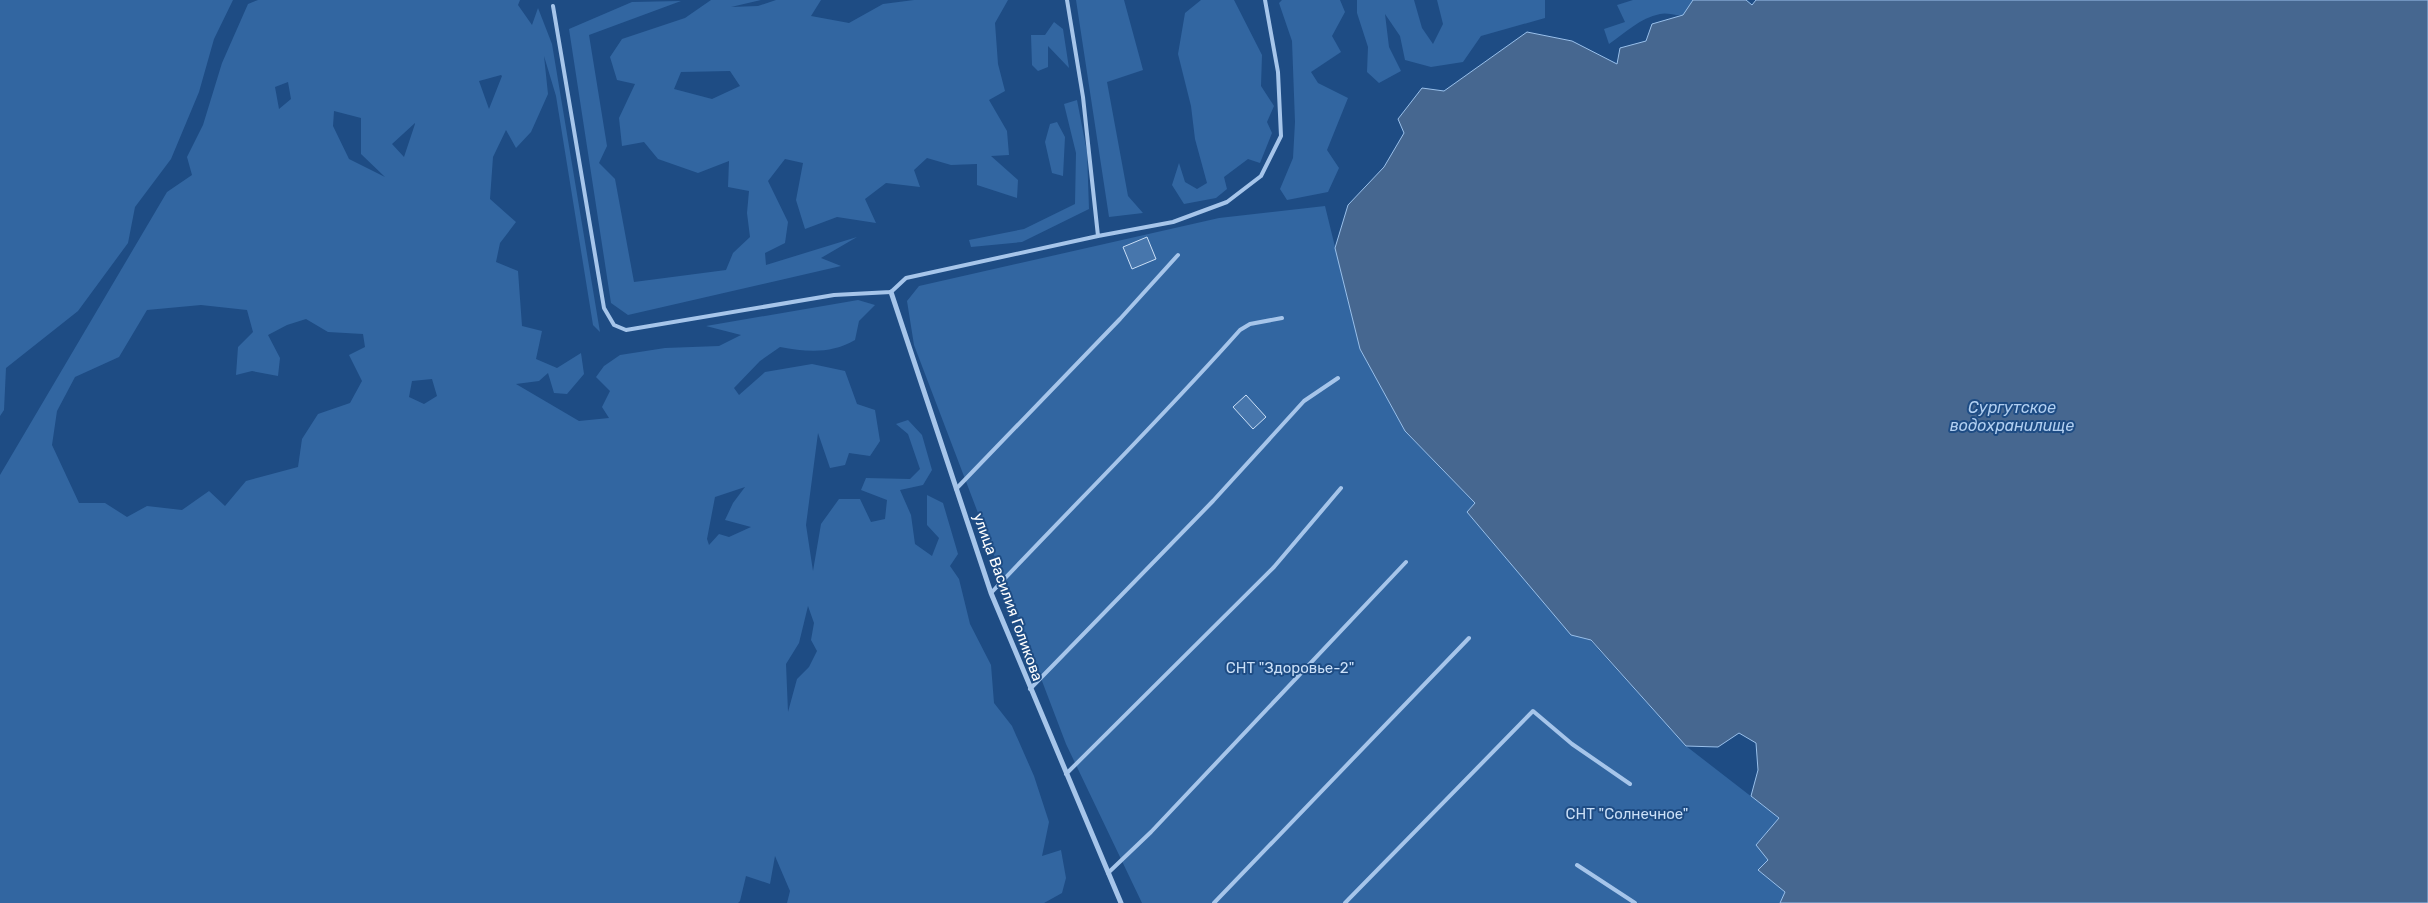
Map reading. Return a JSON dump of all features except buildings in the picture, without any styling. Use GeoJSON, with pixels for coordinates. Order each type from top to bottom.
{"type":"FeatureCollection","features":[{"type":"Feature","properties":{"kind":"street","name":"улица Василия Голикова"},"geometry":{"type":"LineString","coordinates":[[891,292],[991,594],[1121,903]]}},
{"type":"Feature","properties":{"kind":"lane"},"geometry":{"type":"LineString","coordinates":[[1067,0],[1084,97],[1098,236]]}},
{"type":"Feature","properties":{"kind":"lane"},"geometry":{"type":"LineString","coordinates":[[553,6],[604,308],[614,325],[626,330],[834,295],[891,292],[906,278],[1098,236],[1173,222],[1227,202],[1261,176],[1281,136],[1278,72],[1265,0]]}},
{"type":"Feature","properties":{"kind":"lane"},"geometry":{"type":"LineString","coordinates":[[956,489],[1120,320],[1178,256]]}},
{"type":"Feature","properties":{"kind":"lane"},"geometry":{"type":"LineString","coordinates":[[991,594],[1110,467],[1169,410],[1240,330],[1250,324],[1282,318]]}},
{"type":"Feature","properties":{"kind":"lane"},"geometry":{"type":"LineString","coordinates":[[1030,689],[1213,501],[1304,402],[1338,378]]}},
{"type":"Feature","properties":{"kind":"lane"},"geometry":{"type":"LineString","coordinates":[[1066,774],[1274,566],[1341,488]]}},
{"type":"Feature","properties":{"kind":"lane"},"geometry":{"type":"LineString","coordinates":[[1108,873],[1151,832],[1406,562]]}},
{"type":"Feature","properties":{"kind":"lane"},"geometry":{"type":"LineString","coordinates":[[1214,903],[1468,638]]}},
{"type":"Feature","properties":{"kind":"lane"},"geometry":{"type":"LineString","coordinates":[[1345,903],[1533,711],[1572,744],[1630,784]]}},
{"type":"Feature","properties":{"kind":"lane"},"geometry":{"type":"LineString","coordinates":[[1577,865],[1635,903]]}},
{"type":"Feature","properties":{"kind":"green space"},"geometry":{"type":"Polygon","coordinates":[[[0,0],[233,0],[214,39],[199,92],[171,159],[135,207],[128,243],[78,311],[6,368],[4,410],[0,416],[0,0]]]}},
{"type":"Feature","properties":{"kind":"green space"},"geometry":{"type":"Polygon","coordinates":[[[258,0],[520,0],[518,5],[532,25],[538,8],[552,44],[600,332],[593,325],[556,96],[544,56],[548,94],[531,132],[516,148],[506,130],[493,157],[490,199],[516,222],[500,243],[496,262],[518,271],[522,326],[542,331],[536,359],[557,368],[581,353],[584,374],[567,394],[554,393],[548,373],[539,381],[516,384],[579,421],[609,418],[602,407],[610,391],[596,377],[604,366],[620,355],[665,348],[719,346],[741,335],[706,326],[858,300],[875,305],[859,321],[855,340],[837,348],[819,351],[780,347],[760,361],[734,388],[739,395],[765,372],[812,364],[845,371],[857,404],[875,410],[880,441],[870,456],[849,453],[845,465],[830,468],[818,433],[806,525],[813,571],[821,524],[839,499],[860,499],[871,522],[885,519],[887,500],[861,490],[866,478],[910,479],[920,469],[908,434],[896,424],[908,420],[922,435],[932,470],[923,485],[900,490],[911,515],[915,544],[932,556],[939,538],[927,525],[927,495],[943,503],[958,554],[950,566],[959,579],[970,624],[991,665],[994,703],[1012,726],[1034,776],[1049,822],[1042,856],[1061,850],[1066,878],[1062,893],[1044,903],[787,903],[790,891],[775,856],[770,884],[746,876],[738,903],[0,903],[0,475],[167,192],[192,175],[187,157],[203,125],[222,63],[248,4],[258,0]],[[501,75],[479,81],[489,109],[502,76],[501,75]],[[288,82],[275,87],[279,109],[291,99],[288,82]],[[334,111],[333,126],[349,159],[385,177],[361,154],[361,118],[334,111]],[[415,123],[392,144],[404,157],[415,124],[415,123]],[[201,305],[147,310],[119,357],[75,377],[57,411],[52,445],[79,503],[105,503],[127,517],[147,506],[182,510],[209,491],[225,506],[246,481],[298,467],[302,439],[318,414],[350,403],[362,381],[349,355],[365,347],[363,334],[328,332],[306,319],[287,325],[268,335],[280,358],[278,376],[252,371],[236,375],[238,347],[253,332],[247,310],[201,305]],[[432,379],[412,381],[409,397],[424,404],[437,396],[432,379]],[[745,487],[715,497],[707,539],[709,545],[719,534],[729,537],[751,527],[725,520],[733,503],[745,487]],[[808,606],[799,643],[786,664],[788,712],[797,679],[809,667],[817,651],[811,640],[814,623],[808,606]]]}},
{"type":"Feature","properties":{"kind":"green space"},"geometry":{"type":"Polygon","coordinates":[[[711,0],[761,0],[731,7],[758,6],[776,0],[821,0],[811,16],[849,23],[883,4],[914,0],[1008,0],[995,23],[998,64],[1005,91],[989,100],[1007,131],[1009,155],[991,156],[1018,180],[1017,198],[977,185],[977,164],[951,165],[927,158],[914,170],[920,187],[886,183],[865,199],[876,223],[837,217],[805,229],[796,200],[803,163],[785,159],[768,181],[788,222],[785,243],[765,253],[766,265],[857,237],[821,258],[841,266],[628,315],[611,303],[569,29],[632,2],[681,1],[589,35],[607,146],[599,163],[615,179],[634,282],[726,270],[733,253],[750,237],[747,213],[749,191],[728,187],[729,161],[698,173],[658,159],[644,142],[622,146],[619,118],[635,84],[617,80],[610,57],[622,39],[685,18],[711,0]],[[730,71],[681,72],[674,89],[712,99],[740,86],[730,71]]]}},
{"type":"Feature","properties":{"kind":"green space"},"geometry":{"type":"Polygon","coordinates":[[[1076,0],[1124,0],[1143,70],[1107,82],[1128,196],[1143,213],[1109,217],[1076,0]]]}},
{"type":"Feature","properties":{"kind":"green space"},"geometry":{"type":"Polygon","coordinates":[[[1201,0],[1234,0],[1262,55],[1261,86],[1274,106],[1267,122],[1272,133],[1260,163],[1248,159],[1224,177],[1227,189],[1216,198],[1184,204],[1172,185],[1179,163],[1185,182],[1197,189],[1207,183],[1195,139],[1191,106],[1178,54],[1185,13],[1201,0]]]}},
{"type":"Feature","properties":{"kind":"green space"},"geometry":{"type":"Polygon","coordinates":[[[1282,0],[1340,0],[1345,12],[1332,36],[1341,52],[1311,72],[1318,83],[1348,98],[1327,150],[1339,168],[1328,192],[1287,200],[1280,189],[1293,158],[1295,122],[1292,41],[1279,3],[1282,0]]]}},
{"type":"Feature","properties":{"kind":"green space"},"geometry":{"type":"Polygon","coordinates":[[[1357,0],[1414,0],[1422,28],[1433,44],[1443,24],[1437,0],[1545,0],[1545,18],[1481,36],[1463,62],[1431,67],[1405,60],[1400,36],[1385,14],[1389,47],[1401,71],[1379,83],[1367,72],[1368,47],[1357,13],[1357,0]]]}},
{"type":"Feature","properties":{"kind":"green space"},"geometry":{"type":"Polygon","coordinates":[[[1633,0],[1693,0],[1683,15],[1663,14],[1653,16],[1633,26],[1609,44],[1604,29],[1625,22],[1617,5],[1633,0]]]}},
{"type":"Feature","properties":{"kind":"green space"},"geometry":{"type":"Polygon","coordinates":[[[1054,22],[1063,29],[1069,68],[1048,46],[1048,67],[1038,71],[1032,65],[1031,35],[1045,35],[1054,22]]]}},
{"type":"Feature","properties":{"kind":"green space"},"geometry":{"type":"Polygon","coordinates":[[[1077,100],[1087,152],[1089,209],[1022,242],[971,247],[969,240],[1024,229],[1075,204],[1076,153],[1064,104],[1077,100]]]}},
{"type":"Feature","properties":{"kind":"green space"},"geometry":{"type":"Polygon","coordinates":[[[1057,122],[1065,137],[1063,176],[1052,173],[1045,142],[1050,124],[1057,122]]]}},
{"type":"Feature","properties":{"kind":"green space","name":"СНТ \"Здоровье-2\""},"geometry":{"type":"Polygon","coordinates":[[[1325,206],[1360,349],[1405,431],[1475,503],[1467,512],[1571,635],[1590,640],[1686,746],[1779,818],[1769,860],[1758,870],[1785,892],[1780,903],[1142,903],[1066,744],[914,345],[907,301],[919,286],[1219,218],[1325,206]]]}},
{"type":"Feature","properties":{"kind":"water","name":"Сургутское водохранилище"},"geometry":{"type":"Polygon","coordinates":[[[1693,0],[1746,0],[1752,5],[1756,0],[2428,0],[2428,903],[1780,903],[1785,892],[1758,870],[1768,860],[1756,845],[1779,818],[1751,796],[1758,770],[1756,743],[1739,733],[1718,747],[1686,746],[1591,640],[1571,635],[1467,512],[1475,503],[1405,431],[1360,349],[1335,248],[1348,205],[1384,167],[1404,133],[1398,119],[1422,88],[1444,91],[1527,32],[1572,41],[1617,64],[1620,48],[1646,41],[1652,24],[1683,15],[1693,0]]]}},
{"type":"Feature","properties":{"kind":"park label","name":"СНТ \"Солнечное\""},"geometry":{"type":"Point","coordinates":[1627,814]}}]}
